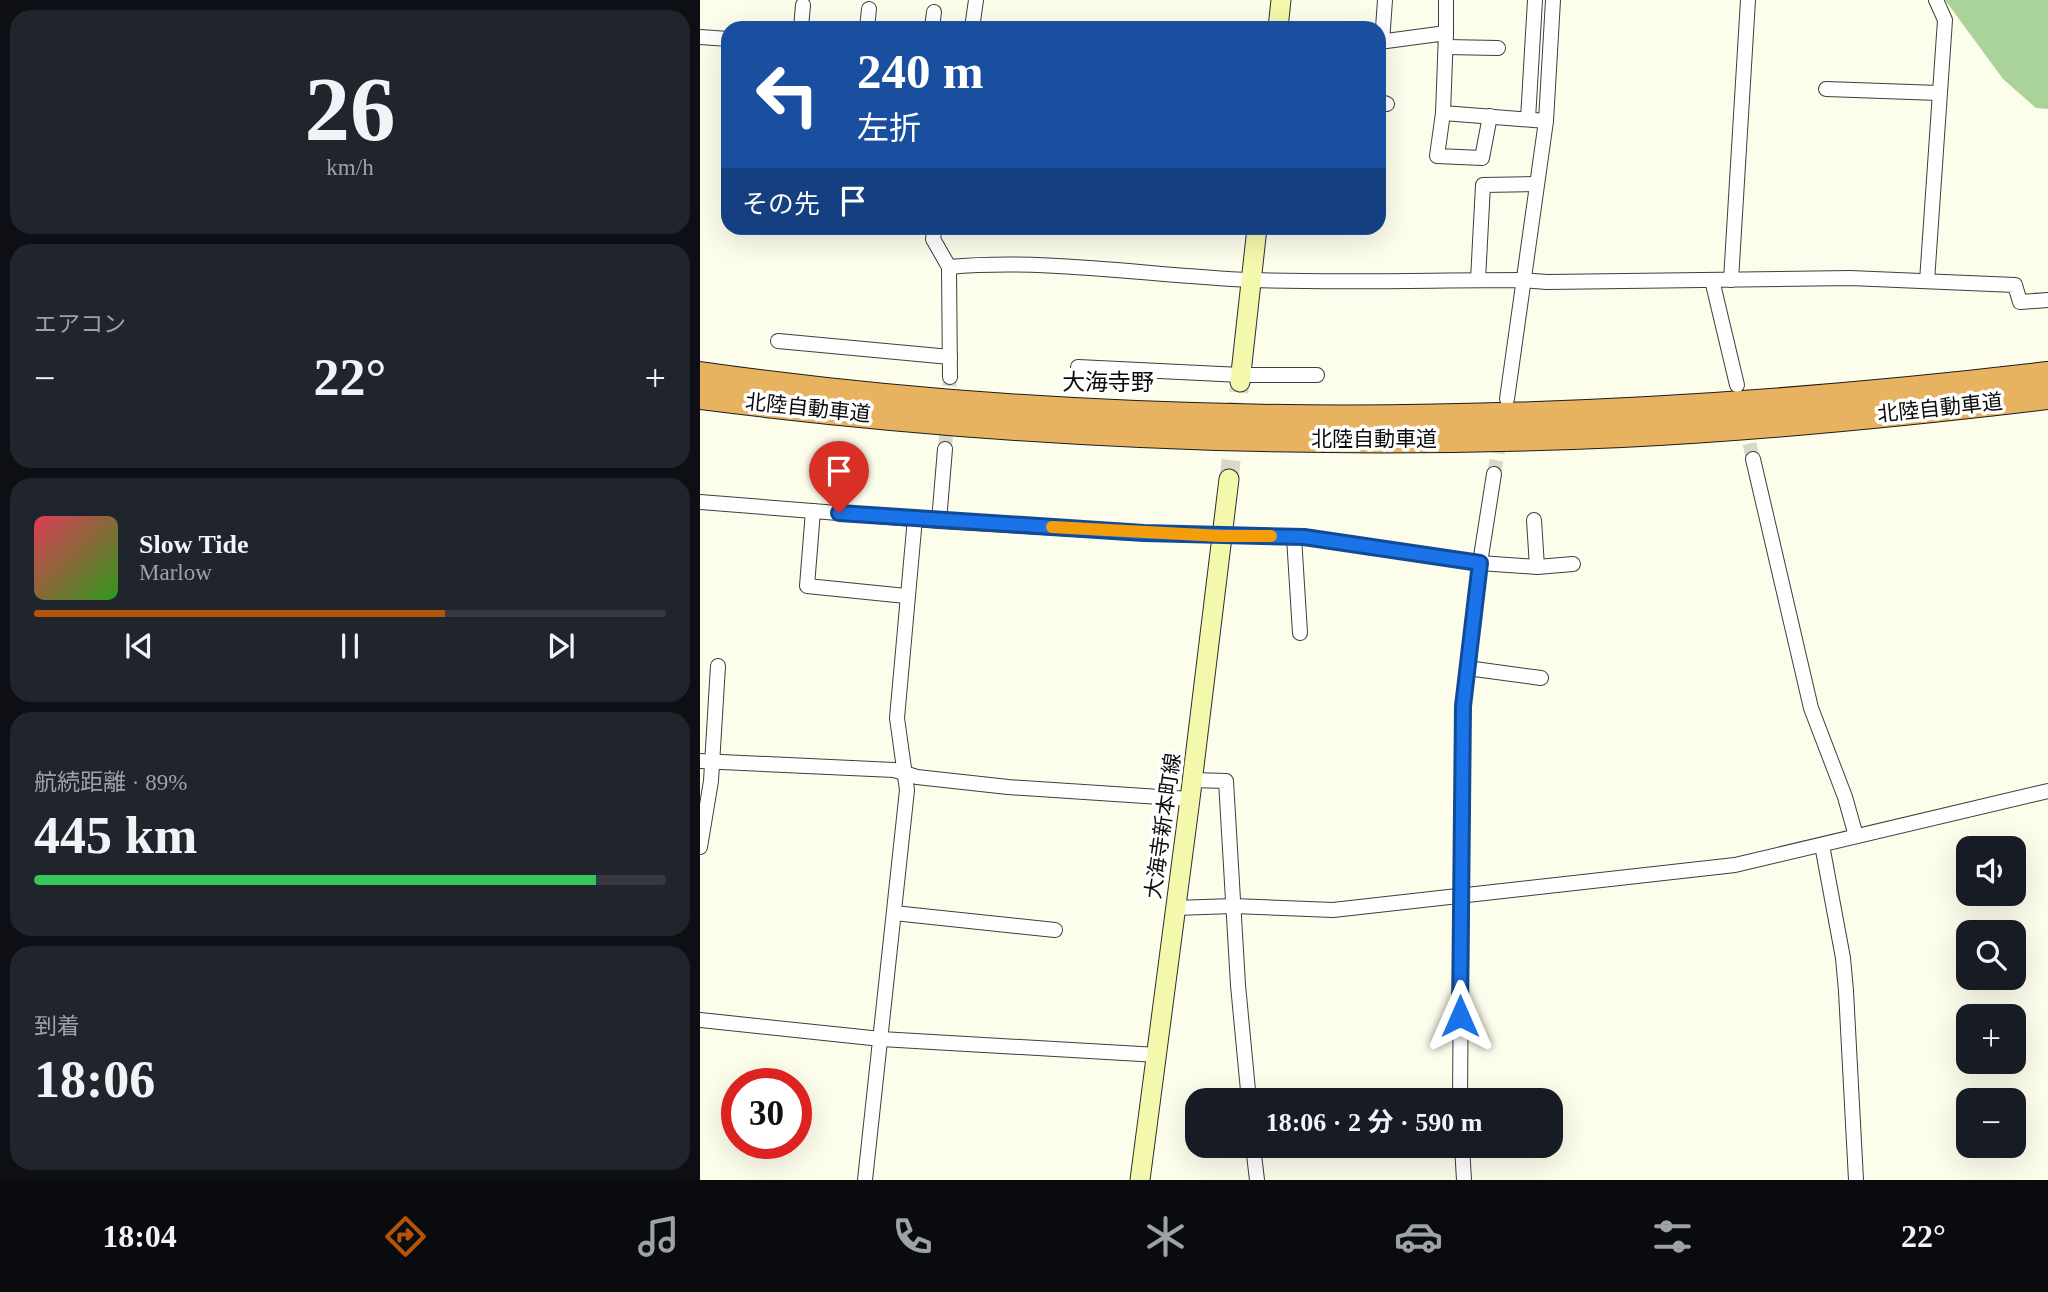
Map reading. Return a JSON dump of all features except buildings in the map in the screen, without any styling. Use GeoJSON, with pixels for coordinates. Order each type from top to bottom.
{"type":"FeatureCollection","features":[{"type":"Feature","properties":{"kind":"highway","name":"北陸自動車道"},"geometry":{"type":"LineString","coordinates":[[700,375],[906,398],[1066,410],[1277,418],[1399,419],[1510,417],[1748,404],[2048,375]]}},
{"type":"Feature","properties":{"kind":"highway","name":"北陸自動車道"},"geometry":{"type":"LineString","coordinates":[[700,396],[900,418],[1061,430],[1270,439],[1396,440],[1598,435],[1752,426],[2048,396]]}},
{"type":"Feature","properties":{"kind":"main road"},"geometry":{"type":"LineString","coordinates":[[1279,21],[1281,0]]}},
{"type":"Feature","properties":{"kind":"main road"},"geometry":{"type":"LineString","coordinates":[[1240,379],[1255,235]]}},
{"type":"Feature","properties":{"kind":"main road","name":"大海寺新本町線"},"geometry":{"type":"LineString","coordinates":[[1140,1180],[1158,1055],[1229,479]]}},
{"type":"Feature","properties":{"kind":"street"},"geometry":{"type":"LineString","coordinates":[[973,21],[976,0]]}},
{"type":"Feature","properties":{"kind":"street"},"geometry":{"type":"LineString","coordinates":[[1383,21],[1385,0]]}},
{"type":"Feature","properties":{"kind":"street"},"geometry":{"type":"LineString","coordinates":[[1446,0],[1443,113],[1437,156],[1482,158],[1490,116]]}},
{"type":"Feature","properties":{"kind":"street"},"geometry":{"type":"LineString","coordinates":[[1528,119],[1535,0]]}},
{"type":"Feature","properties":{"kind":"street"},"geometry":{"type":"LineString","coordinates":[[1507,399],[1546,121],[1553,0]]}},
{"type":"Feature","properties":{"kind":"street"},"geometry":{"type":"LineString","coordinates":[[1731,280],[1748,0]]}},
{"type":"Feature","properties":{"kind":"street"},"geometry":{"type":"LineString","coordinates":[[1927,281],[1945,20],[1936,0]]}},
{"type":"Feature","properties":{"kind":"street"},"geometry":{"type":"LineString","coordinates":[[802,21],[803,5]]}},
{"type":"Feature","properties":{"kind":"street"},"geometry":{"type":"LineString","coordinates":[[868,21],[869,9]]}},
{"type":"Feature","properties":{"kind":"street"},"geometry":{"type":"LineString","coordinates":[[933,21],[934,12]]}},
{"type":"Feature","properties":{"kind":"street"},"geometry":{"type":"LineString","coordinates":[[700,37],[721,38]]}},
{"type":"Feature","properties":{"kind":"street"},"geometry":{"type":"LineString","coordinates":[[1386,42],[1446,40],[1498,48]]}},
{"type":"Feature","properties":{"kind":"street"},"geometry":{"type":"LineString","coordinates":[[1826,89],[1939,93]]}},
{"type":"Feature","properties":{"kind":"street"},"geometry":{"type":"LineString","coordinates":[[1443,113],[1546,121]]}},
{"type":"Feature","properties":{"kind":"street"},"geometry":{"type":"LineString","coordinates":[[1478,280],[1483,185],[1536,184]]}},
{"type":"Feature","properties":{"kind":"street"},"geometry":{"type":"LineString","coordinates":[[934,235],[933,239],[949,267],[950,377]]}},
{"type":"Feature","properties":{"kind":"street"},"geometry":{"type":"LineString","coordinates":[[949,267],[981,264],[1058,266],[1251,279],[1547,282],[1850,278],[2015,285],[2020,302],[2048,300]]}},
{"type":"Feature","properties":{"kind":"street"},"geometry":{"type":"LineString","coordinates":[[1712,280],[1737,384]]}},
{"type":"Feature","properties":{"kind":"street"},"geometry":{"type":"LineString","coordinates":[[778,341],[950,358]]}},
{"type":"Feature","properties":{"kind":"street"},"geometry":{"type":"LineString","coordinates":[[1078,368],[1240,379],[1317,375]]}},
{"type":"Feature","properties":{"kind":"street"},"geometry":{"type":"LineString","coordinates":[[939,521],[945,449]]}},
{"type":"Feature","properties":{"kind":"street"},"geometry":{"type":"LineString","coordinates":[[1753,459],[1811,708],[1845,797],[1856,836]]}},
{"type":"Feature","properties":{"kind":"street"},"geometry":{"type":"LineString","coordinates":[[1460,1088],[1463,706],[1494,474]]}},
{"type":"Feature","properties":{"kind":"street"},"geometry":{"type":"LineString","coordinates":[[700,502],[939,521],[1221,536],[1294,537],[1480,563],[1537,567],[1573,564]]}},
{"type":"Feature","properties":{"kind":"street"},"geometry":{"type":"LineString","coordinates":[[813,511],[807,586],[906,596]]}},
{"type":"Feature","properties":{"kind":"street"},"geometry":{"type":"LineString","coordinates":[[865,1180],[907,790],[897,718],[915,518]]}},
{"type":"Feature","properties":{"kind":"street"},"geometry":{"type":"LineString","coordinates":[[1534,520],[1537,567]]}},
{"type":"Feature","properties":{"kind":"street"},"geometry":{"type":"LineString","coordinates":[[1294,537],[1300,633]]}},
{"type":"Feature","properties":{"kind":"street"},"geometry":{"type":"LineString","coordinates":[[700,847],[711,781],[706,761],[718,666]]}},
{"type":"Feature","properties":{"kind":"street"},"geometry":{"type":"LineString","coordinates":[[1468,668],[1541,678]]}},
{"type":"Feature","properties":{"kind":"street"},"geometry":{"type":"LineString","coordinates":[[706,761],[894,770],[905,774],[1009,787],[1191,789],[1226,781],[1238,985],[1248,1088]]}},
{"type":"Feature","properties":{"kind":"street"},"geometry":{"type":"LineString","coordinates":[[1175,908],[1233,906],[1333,910],[1735,865],[2048,791]]}},
{"type":"Feature","properties":{"kind":"street"},"geometry":{"type":"LineString","coordinates":[[1822,845],[1843,958],[1856,1180]]}},
{"type":"Feature","properties":{"kind":"street"},"geometry":{"type":"LineString","coordinates":[[894,913],[1055,930]]}},
{"type":"Feature","properties":{"kind":"street"},"geometry":{"type":"LineString","coordinates":[[700,1020],[881,1039],[1158,1055]]}},
{"type":"Feature","properties":{"kind":"street"},"geometry":{"type":"LineString","coordinates":[[1254,1158],[1256,1180]]}},
{"type":"Feature","properties":{"kind":"street"},"geometry":{"type":"LineString","coordinates":[[1463,1158],[1464,1180]]}},
{"type":"Feature","properties":{"kind":"green space"},"geometry":{"type":"Polygon","coordinates":[[[1945,0],[2048,0],[2048,109],[2036,108],[2003,79],[1945,0]]]}},
{"type":"Feature","properties":{"kind":"tunnel"},"geometry":{"type":"LineString","coordinates":[[945,449],[950,377]]}},
{"type":"Feature","properties":{"kind":"tunnel"},"geometry":{"type":"LineString","coordinates":[[1229,479],[1240,382]]}},
{"type":"Feature","properties":{"kind":"tunnel"},"geometry":{"type":"LineString","coordinates":[[1745,423],[1753,459]]}},
{"type":"Feature","properties":{"kind":"tunnel"},"geometry":{"type":"LineString","coordinates":[[1494,474],[1501,434]]}},
{"type":"Feature","properties":{"kind":"slow traffic"},"geometry":{"type":"LineString","coordinates":[[1052,527],[1144,533],[1271,536]]}},
{"type":"Feature","properties":{"kind":"district","name":"大海寺野"},"geometry":{"type":"Point","coordinates":[1108,382]}},
{"type":"Feature","properties":{"kind":"route"},"geometry":{"type":"LineString","coordinates":[[839,513],[1144,533],[1304,537],[1480,563],[1463,706],[1460,1016]]}}]}
